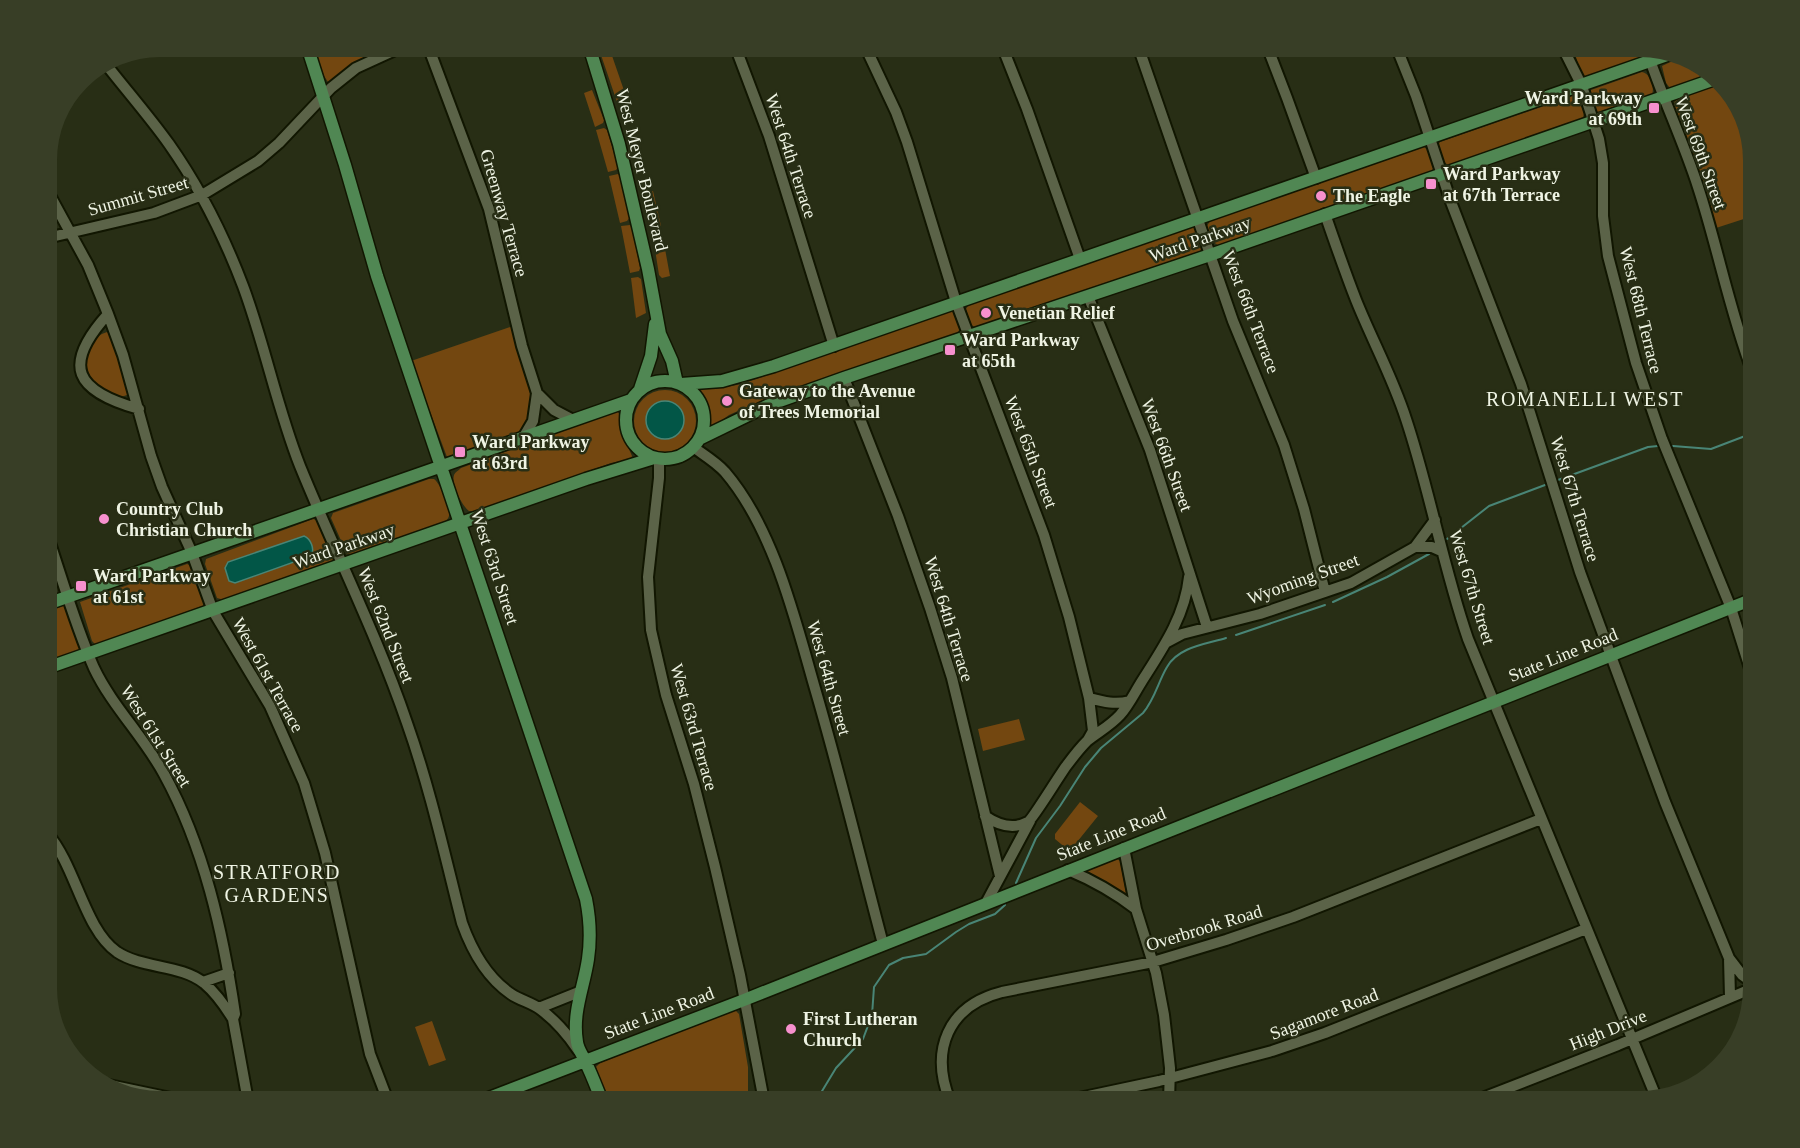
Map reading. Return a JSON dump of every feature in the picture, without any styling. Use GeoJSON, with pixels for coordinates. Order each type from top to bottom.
{"type":"FeatureCollection","features":[{"type":"Feature","properties":{"kind":"main road","name":"West 63rd Street"},"geometry":{"type":"LineString","coordinates":[[312,57],[377,276],[586,899],[590,944],[588,962],[576,1008],[576,1033],[583,1058],[598,1091]]}},
{"type":"Feature","properties":{"kind":"main road","name":"West Meyer Boulevard"},"geometry":{"type":"LineString","coordinates":[[592,57],[619,144],[654,305]]}},
{"type":"Feature","properties":{"kind":"main road","name":"Ward Parkway"},"geometry":{"type":"LineString","coordinates":[[679,383],[722,381],[834,346],[1582,86],[1643,57]]}},
{"type":"Feature","properties":{"kind":"main road","name":"Ward Parkway"},"geometry":{"type":"LineString","coordinates":[[696,443],[771,404],[1210,255],[1707,82]]}},
{"type":"Feature","properties":{"kind":"main road"},"geometry":{"type":"LineString","coordinates":[[654,305],[660,334],[679,383]]}},
{"type":"Feature","properties":{"kind":"main road"},"geometry":{"type":"LineString","coordinates":[[640,389],[664,380],[679,383],[697,398],[702,407],[703,429],[696,443],[677,457],[656,459],[642,452],[628,433],[627,410],[631,400],[640,389],[651,356],[654,340],[654,305]]}},
{"type":"Feature","properties":{"kind":"main road"},"geometry":{"type":"LineString","coordinates":[[57,601],[631,400]]}},
{"type":"Feature","properties":{"kind":"main road","name":"Ward Parkway"},"geometry":{"type":"LineString","coordinates":[[57,665],[586,479],[656,459]]}},
{"type":"Feature","properties":{"kind":"main road","name":"State Line Road"},"geometry":{"type":"LineString","coordinates":[[505,1091],[583,1058],[744,1000],[1743,603]]}},
{"type":"Feature","properties":{"kind":"street","name":"Summit Street"},"geometry":{"type":"LineString","coordinates":[[57,235],[154,213],[202,195],[258,161],[356,68],[380,57]]}},
{"type":"Feature","properties":{"kind":"street","name":"Greenway Terrace"},"geometry":{"type":"LineString","coordinates":[[432,57],[489,209],[522,346],[537,393],[533,421],[523,438]]}},
{"type":"Feature","properties":{"kind":"street","name":"West 64th Terrace"},"geometry":{"type":"LineString","coordinates":[[739,57],[769,138],[834,346]]}},
{"type":"Feature","properties":{"kind":"street","name":"West 65th Street"},"geometry":{"type":"LineString","coordinates":[[870,57],[896,112],[907,142],[956,302],[1044,535],[1067,608],[1089,698],[1093,731],[1088,740]]}},
{"type":"Feature","properties":{"kind":"street"},"geometry":{"type":"LineString","coordinates":[[1007,57],[1028,109],[1080,259]]}},
{"type":"Feature","properties":{"kind":"street","name":"West 66th Terrace"},"geometry":{"type":"LineString","coordinates":[[1142,57],[1233,321],[1284,445],[1304,509],[1325,592]]}},
{"type":"Feature","properties":{"kind":"street"},"geometry":{"type":"LineString","coordinates":[[1270,57],[1316,178]]}},
{"type":"Feature","properties":{"kind":"street","name":"West 67th Terrace"},"geometry":{"type":"LineString","coordinates":[[1401,57],[1441,174],[1521,384],[1580,572],[1665,802],[1729,958],[1743,976]]}},
{"type":"Feature","properties":{"kind":"street","name":"West 68th Terrace"},"geometry":{"type":"LineString","coordinates":[[1569,57],[1582,86],[1599,139],[1603,216],[1608,256],[1636,363],[1662,439],[1731,608],[1743,645]]}},
{"type":"Feature","properties":{"kind":"street","name":"West 69th Street"},"geometry":{"type":"LineString","coordinates":[[1649,58],[1697,184],[1743,342]]}},
{"type":"Feature","properties":{"kind":"street","name":"West 62nd Street"},"geometry":{"type":"LineString","coordinates":[[111,70],[169,144],[202,195],[244,288],[286,427],[319,509],[372,628],[408,723],[429,792],[468,940],[479,961],[495,980],[512,994],[539,1008],[560,1027],[583,1058]]}},
{"type":"Feature","properties":{"kind":"street","name":"West 61st Terrace"},"geometry":{"type":"LineString","coordinates":[[57,208],[88,265],[108,314],[123,355],[162,487],[192,553],[213,611],[270,706],[304,783],[325,853],[370,1054],[384,1091]]}},
{"type":"Feature","properties":{"kind":"street","name":"West 67th Street"},"geometry":{"type":"LineString","coordinates":[[1325,214],[1356,300],[1382,356],[1405,416],[1435,520],[1452,592],[1493,702],[1653,1090]]}},
{"type":"Feature","properties":{"kind":"street","name":"West 66th Street"},"geometry":{"type":"LineString","coordinates":[[1088,296],[1150,450],[1207,627]]}},
{"type":"Feature","properties":{"kind":"street"},"geometry":{"type":"LineString","coordinates":[[108,314],[92,331],[82,351],[80,363],[82,375],[88,386],[98,394],[139,410]]}},
{"type":"Feature","properties":{"kind":"street","name":"West 64th Terrace"},"geometry":{"type":"LineString","coordinates":[[844,378],[898,516],[930,608],[951,678],[1000,876]]}},
{"type":"Feature","properties":{"kind":"street"},"geometry":{"type":"LineString","coordinates":[[537,393],[554,410],[573,420]]}},
{"type":"Feature","properties":{"kind":"street","name":"West 64th Street"},"geometry":{"type":"LineString","coordinates":[[696,443],[739,490],[756,519],[781,576],[795,616],[828,732],[883,944]]}},
{"type":"Feature","properties":{"kind":"street","name":"West 63rd Terrace"},"geometry":{"type":"LineString","coordinates":[[656,459],[648,577],[651,630],[666,695],[694,784],[713,858],[740,975],[760,1091]]}},
{"type":"Feature","properties":{"kind":"street","name":"Wyoming Street"},"geometry":{"type":"LineString","coordinates":[[1167,642],[1182,634],[1260,614],[1351,583],[1415,547],[1435,520]]}},
{"type":"Feature","properties":{"kind":"street"},"geometry":{"type":"LineString","coordinates":[[1415,547],[1424,546],[1441,551]]}},
{"type":"Feature","properties":{"kind":"street","name":"West 61st Street"},"geometry":{"type":"LineString","coordinates":[[57,563],[88,654],[111,697],[163,772],[184,813],[216,914],[229,973],[235,1014],[233,1019],[246,1091]]}},
{"type":"Feature","properties":{"kind":"street"},"geometry":{"type":"LineString","coordinates":[[986,903],[1053,783],[1088,740],[1119,716],[1167,642],[1185,602],[1189,571]]}},
{"type":"Feature","properties":{"kind":"street"},"geometry":{"type":"LineString","coordinates":[[1089,698],[1118,704],[1130,701]]}},
{"type":"Feature","properties":{"kind":"street"},"geometry":{"type":"LineString","coordinates":[[985,816],[996,823],[1007,826],[1017,826],[1030,821]]}},
{"type":"Feature","properties":{"kind":"street","name":"Overbrook Road"},"geometry":{"type":"LineString","coordinates":[[947,1091],[942,1075],[943,1045],[949,1029],[957,1018],[975,1002],[1002,992],[1153,962],[1226,940],[1541,819]]}},
{"type":"Feature","properties":{"kind":"street"},"geometry":{"type":"LineString","coordinates":[[57,846],[98,931],[117,952],[136,960],[188,974],[203,982],[220,999],[233,1019]]}},
{"type":"Feature","properties":{"kind":"street"},"geometry":{"type":"LineString","coordinates":[[1124,848],[1136,909],[1153,962],[1164,1016],[1169,1091]]}},
{"type":"Feature","properties":{"kind":"street"},"geometry":{"type":"LineString","coordinates":[[1068,870],[1123,899],[1136,909]]}},
{"type":"Feature","properties":{"kind":"street","name":"Sagamore Road"},"geometry":{"type":"LineString","coordinates":[[1110,1091],[1235,1062],[1325,1033],[1586,929]]}},
{"type":"Feature","properties":{"kind":"street","name":"West 67th Terrace"},"geometry":{"type":"LineString","coordinates":[[1729,958],[1730,997]]}},
{"type":"Feature","properties":{"kind":"street"},"geometry":{"type":"LineString","coordinates":[[203,982],[229,973]]}},
{"type":"Feature","properties":{"kind":"street","name":"High Drive"},"geometry":{"type":"LineString","coordinates":[[1500,1091],[1632,1039],[1743,991]]}},
{"type":"Feature","properties":{"kind":"street"},"geometry":{"type":"LineString","coordinates":[[539,1008],[579,992]]}},
{"type":"Feature","properties":{"kind":"shaded area"},"geometry":{"type":"Polygon","coordinates":[[[317,57],[374,57],[331,82],[328,82],[317,57]]]}},
{"type":"Feature","properties":{"kind":"shaded area"},"geometry":{"type":"Polygon","coordinates":[[[602,57],[612,57],[628,102],[620,104],[617,102],[602,57]]]}},
{"type":"Feature","properties":{"kind":"shaded area"},"geometry":{"type":"Polygon","coordinates":[[[1576,57],[1640,57],[1586,78],[1581,74],[1576,57]]]}},
{"type":"Feature","properties":{"kind":"shaded area"},"geometry":{"type":"Polygon","coordinates":[[[1673,62],[1702,78],[1670,88],[1666,83],[1662,66],[1673,62]]]}},
{"type":"Feature","properties":{"kind":"shaded area"},"geometry":{"type":"Polygon","coordinates":[[[1642,72],[1651,81],[1652,94],[1601,113],[1595,111],[1590,96],[1591,90],[1642,72]]]}},
{"type":"Feature","properties":{"kind":"shaded area"},"geometry":{"type":"Polygon","coordinates":[[[1712,87],[1729,109],[1742,147],[1743,219],[1716,228],[1702,181],[1673,104],[1678,98],[1712,87]]]}},
{"type":"Feature","properties":{"kind":"shaded area"},"geometry":{"type":"Polygon","coordinates":[[[592,90],[604,120],[595,127],[584,93],[592,90]]]}},
{"type":"Feature","properties":{"kind":"shaded area"},"geometry":{"type":"Polygon","coordinates":[[[1573,96],[1578,98],[1584,113],[1583,118],[1451,165],[1444,162],[1438,145],[1440,142],[1573,96]]]}},
{"type":"Feature","properties":{"kind":"shaded area"},"geometry":{"type":"Polygon","coordinates":[[[604,128],[607,130],[618,167],[608,172],[596,130],[604,128]]]}},
{"type":"Feature","properties":{"kind":"shaded area"},"geometry":{"type":"Polygon","coordinates":[[[1424,147],[1428,150],[1434,168],[1430,172],[1218,245],[1213,242],[1207,226],[1210,221],[1424,147]]]}},
{"type":"Feature","properties":{"kind":"shaded area"},"geometry":{"type":"Polygon","coordinates":[[[618,174],[630,217],[627,221],[620,223],[609,176],[618,174]]]}},
{"type":"Feature","properties":{"kind":"shaded area"},"geometry":{"type":"Polygon","coordinates":[[[653,191],[661,226],[653,228],[649,224],[644,195],[653,191]]]}},
{"type":"Feature","properties":{"kind":"shaded area"},"geometry":{"type":"Polygon","coordinates":[[[630,225],[640,268],[639,271],[630,273],[621,226],[630,225]]]}},
{"type":"Feature","properties":{"kind":"shaded area"},"geometry":{"type":"Polygon","coordinates":[[[1194,226],[1203,246],[1200,251],[977,328],[971,325],[966,309],[969,304],[1194,226]]]}},
{"type":"Feature","properties":{"kind":"shaded area"},"geometry":{"type":"Polygon","coordinates":[[[663,238],[670,276],[662,278],[659,275],[654,243],[656,239],[663,238]]]}},
{"type":"Feature","properties":{"kind":"shaded area"},"geometry":{"type":"Polygon","coordinates":[[[631,278],[641,279],[646,313],[636,318],[631,278]]]}},
{"type":"Feature","properties":{"kind":"shaded area"},"geometry":{"type":"Polygon","coordinates":[[[954,311],[961,328],[956,334],[751,405],[729,415],[714,426],[710,424],[700,391],[703,389],[742,384],[954,311]]]}},
{"type":"Feature","properties":{"kind":"shaded area"},"geometry":{"type":"Polygon","coordinates":[[[513,326],[529,384],[529,414],[524,427],[514,436],[447,457],[411,361],[513,326]]]}},
{"type":"Feature","properties":{"kind":"shaded area"},"geometry":{"type":"Polygon","coordinates":[[[107,332],[112,336],[129,394],[117,397],[106,393],[96,386],[90,375],[86,362],[88,350],[94,339],[107,332]]]}},
{"type":"Feature","properties":{"kind":"shaded area"},"geometry":{"type":"Polygon","coordinates":[[[665,390],[682,395],[687,399],[691,404],[696,421],[691,438],[687,443],[682,447],[665,452],[648,447],[643,443],[639,438],[634,421],[639,404],[643,399],[648,395],[665,390]]]}},
{"type":"Feature","properties":{"kind":"shaded area"},"geometry":{"type":"Polygon","coordinates":[[[617,411],[631,459],[611,463],[477,511],[469,511],[460,500],[453,479],[454,474],[461,468],[617,411]]]}},
{"type":"Feature","properties":{"kind":"shaded area"},"geometry":{"type":"Polygon","coordinates":[[[429,479],[436,481],[444,496],[449,512],[447,519],[442,523],[353,554],[347,554],[331,518],[333,513],[429,479]]]}},
{"type":"Feature","properties":{"kind":"shaded area"},"geometry":{"type":"Polygon","coordinates":[[[313,519],[319,521],[335,557],[331,562],[224,600],[217,598],[205,564],[206,559],[313,519]]]}},
{"type":"Feature","properties":{"kind":"shaded area"},"geometry":{"type":"Polygon","coordinates":[[[187,564],[192,566],[205,605],[98,644],[92,641],[80,602],[187,564]]]}},
{"type":"Feature","properties":{"kind":"shaded area"},"geometry":{"type":"Polygon","coordinates":[[[67,606],[81,648],[57,658],[57,608],[67,606]]]}},
{"type":"Feature","properties":{"kind":"shaded area"},"geometry":{"type":"Polygon","coordinates":[[[1019,719],[1025,740],[983,751],[978,729],[1019,719]]]}},
{"type":"Feature","properties":{"kind":"shaded area"},"geometry":{"type":"Polygon","coordinates":[[[1080,802],[1098,816],[1073,847],[1067,849],[1055,839],[1055,834],[1080,802]]]}},
{"type":"Feature","properties":{"kind":"shaded area"},"geometry":{"type":"Polygon","coordinates":[[[1115,857],[1120,861],[1125,895],[1085,871],[1115,857]]]}},
{"type":"Feature","properties":{"kind":"shaded area"},"geometry":{"type":"Polygon","coordinates":[[[728,1011],[736,1011],[739,1014],[748,1067],[748,1091],[604,1091],[596,1067],[600,1063],[728,1011]]]}},
{"type":"Feature","properties":{"kind":"shaded area"},"geometry":{"type":"Polygon","coordinates":[[[432,1021],[446,1060],[429,1066],[415,1027],[432,1021]]]}},
{"type":"Feature","properties":{"kind":"water"},"geometry":{"type":"Polygon","coordinates":[[[665,401],[678,407],[684,420],[678,433],[665,439],[652,433],[646,420],[652,407],[665,401]]]}},
{"type":"Feature","properties":{"kind":"water"},"geometry":{"type":"Polygon","coordinates":[[[304,536],[312,544],[311,556],[235,583],[229,581],[225,568],[228,562],[304,536]]]}},
{"type":"Feature","properties":{"kind":"waterway"},"geometry":{"type":"LineString","coordinates":[[1673,446],[1711,449],[1743,437]]}},
{"type":"Feature","properties":{"kind":"waterway"},"geometry":{"type":"LineString","coordinates":[[1558,480],[1648,447],[1658,446]]}},
{"type":"Feature","properties":{"kind":"waterway"},"geometry":{"type":"LineString","coordinates":[[1447,539],[1489,506],[1545,485]]}},
{"type":"Feature","properties":{"kind":"waterway"},"geometry":{"type":"LineString","coordinates":[[1333,602],[1429,554]]}},
{"type":"Feature","properties":{"kind":"waterway"},"geometry":{"type":"LineString","coordinates":[[1236,635],[1325,605]]}},
{"type":"Feature","properties":{"kind":"waterway"},"geometry":{"type":"LineString","coordinates":[[1016,883],[1036,838],[1085,767],[1101,748],[1143,713],[1172,660],[1193,647],[1226,638]]}},
{"type":"Feature","properties":{"kind":"waterway"},"geometry":{"type":"LineString","coordinates":[[822,1091],[836,1068],[863,1039],[872,1015],[874,987],[889,965],[903,958],[926,954],[956,932],[969,924],[995,914],[1005,905]]}},
{"type":"Feature","properties":{"kind":"place","name":"Ward Parkway at 69th"},"geometry":{"type":"Point","coordinates":[1654,108]}},
{"type":"Feature","properties":{"kind":"place","name":"Ward Parkway at 67th Terrace"},"geometry":{"type":"Point","coordinates":[1431,184]}},
{"type":"Feature","properties":{"kind":"place","name":"The Eagle"},"geometry":{"type":"Point","coordinates":[1321,196]}},
{"type":"Feature","properties":{"kind":"place","name":"Venetian Relief"},"geometry":{"type":"Point","coordinates":[986,313]}},
{"type":"Feature","properties":{"kind":"place","name":"Ward Parkway at 65th"},"geometry":{"type":"Point","coordinates":[950,350]}},
{"type":"Feature","properties":{"kind":"place","name":"Gateway to the Avenue of Trees Memorial"},"geometry":{"type":"Point","coordinates":[727,401]}},
{"type":"Feature","properties":{"kind":"place","name":"Ward Parkway at 63rd"},"geometry":{"type":"Point","coordinates":[460,452]}},
{"type":"Feature","properties":{"kind":"place","name":"Country Club Christian Church"},"geometry":{"type":"Point","coordinates":[104,519]}},
{"type":"Feature","properties":{"kind":"place","name":"Ward Parkway at 61st"},"geometry":{"type":"Point","coordinates":[81,586]}},
{"type":"Feature","properties":{"kind":"place","name":"First Lutheran Church"},"geometry":{"type":"Point","coordinates":[791,1029]}},
{"type":"Feature","properties":{"kind":"district","name":"ROMANELLI WEST"},"geometry":{"type":"Point","coordinates":[1585,399]}},
{"type":"Feature","properties":{"kind":"district","name":"STRATFORD GARDENS"},"geometry":{"type":"Point","coordinates":[277,884]}}]}
